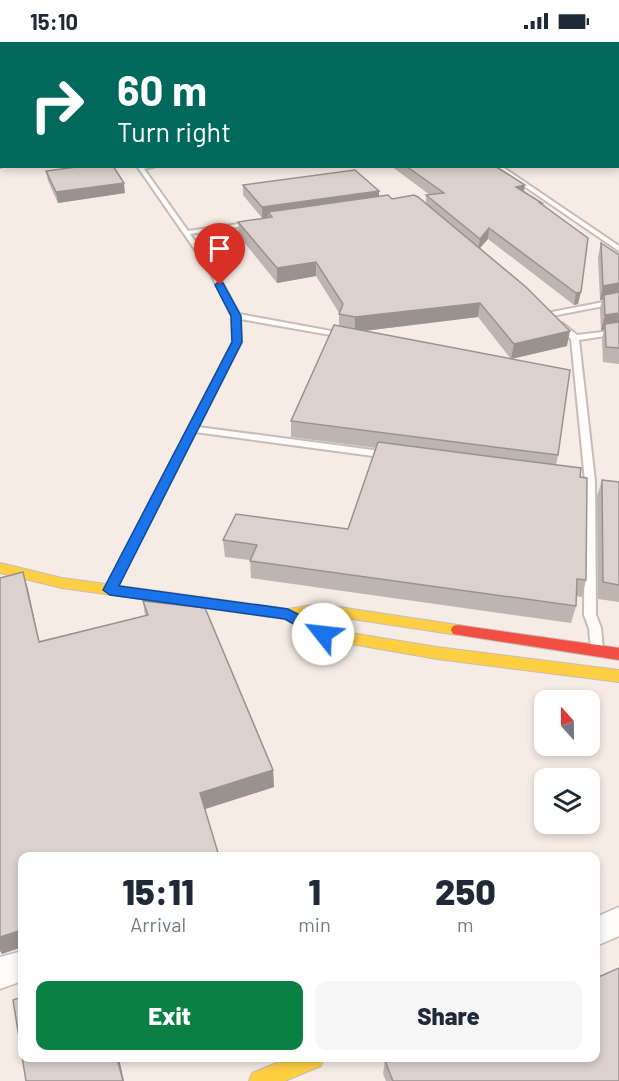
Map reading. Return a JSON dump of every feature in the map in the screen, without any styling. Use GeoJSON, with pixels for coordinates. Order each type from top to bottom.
{"type":"FeatureCollection","features":[{"type":"Feature","properties":{"kind":"street"},"geometry":{"type":"LineString","coordinates":[[0,568],[62,583],[110,590],[288,614],[320,609],[619,654]]}},
{"type":"Feature","properties":{"kind":"street"},"geometry":{"type":"LineString","coordinates":[[288,614],[323,634],[437,653],[619,676]]}},
{"type":"Feature","properties":{"kind":"street"},"geometry":{"type":"LineString","coordinates":[[600,930],[619,921]]}},
{"type":"Feature","properties":{"kind":"street"},"geometry":{"type":"LineString","coordinates":[[0,973],[18,967]]}},
{"type":"Feature","properties":{"kind":"street"},"geometry":{"type":"LineString","coordinates":[[260,1081],[304,1062]]}},
{"type":"Feature","properties":{"kind":"lane"},"geometry":{"type":"LineString","coordinates":[[110,590],[237,342],[236,316],[212,270],[140,168]]}},
{"type":"Feature","properties":{"kind":"lane"},"geometry":{"type":"LineString","coordinates":[[500,168],[619,249]]}},
{"type":"Feature","properties":{"kind":"lane"},"geometry":{"type":"LineString","coordinates":[[186,233],[255,223]]}},
{"type":"Feature","properties":{"kind":"lane"},"geometry":{"type":"LineString","coordinates":[[547,315],[619,302]]}},
{"type":"Feature","properties":{"kind":"lane"},"geometry":{"type":"LineString","coordinates":[[538,307],[575,338],[619,333]]}},
{"type":"Feature","properties":{"kind":"lane"},"geometry":{"type":"LineString","coordinates":[[236,316],[347,335]]}},
{"type":"Feature","properties":{"kind":"lane"},"geometry":{"type":"LineString","coordinates":[[575,338],[578,375],[594,482],[590,615],[595,628],[597,650]]}},
{"type":"Feature","properties":{"kind":"lane"},"geometry":{"type":"LineString","coordinates":[[567,373],[578,375]]}},
{"type":"Feature","properties":{"kind":"lane"},"geometry":{"type":"LineString","coordinates":[[192,429],[401,456]]}},
{"type":"Feature","properties":{"kind":"lane"},"geometry":{"type":"LineString","coordinates":[[578,479],[594,482]]}},
{"type":"Feature","properties":{"kind":"building"},"geometry":{"type":"Polygon","coordinates":[[[69,168],[114,168],[124,183],[56,192],[46,171],[69,168]]]}},
{"type":"Feature","properties":{"kind":"building"},"geometry":{"type":"Polygon","coordinates":[[[409,168],[498,168],[525,185],[516,187],[542,203],[540,203],[588,238],[581,292],[576,293],[489,228],[480,239],[426,195],[444,193],[409,168]]]}},
{"type":"Feature","properties":{"kind":"building"},"geometry":{"type":"Polygon","coordinates":[[[355,170],[379,191],[262,207],[243,185],[355,170]]]}},
{"type":"Feature","properties":{"kind":"building"},"geometry":{"type":"Polygon","coordinates":[[[388,195],[392,199],[414,195],[418,197],[526,287],[570,331],[514,344],[480,303],[355,317],[339,314],[343,304],[316,262],[277,268],[238,222],[272,217],[268,212],[388,195]]]}},
{"type":"Feature","properties":{"kind":"building"},"geometry":{"type":"Polygon","coordinates":[[[601,243],[619,255],[619,283],[603,286],[601,243]]]}},
{"type":"Feature","properties":{"kind":"building"},"geometry":{"type":"Polygon","coordinates":[[[619,292],[619,313],[605,315],[604,295],[619,292]]]}},
{"type":"Feature","properties":{"kind":"building"},"geometry":{"type":"Polygon","coordinates":[[[619,322],[619,348],[606,347],[605,324],[619,322]]]}},
{"type":"Feature","properties":{"kind":"building"},"geometry":{"type":"Polygon","coordinates":[[[334,325],[570,370],[558,455],[291,421],[334,325]]]}},
{"type":"Feature","properties":{"kind":"building"},"geometry":{"type":"Polygon","coordinates":[[[378,442],[581,468],[580,477],[587,478],[586,580],[577,579],[576,606],[250,561],[257,545],[223,540],[236,514],[348,529],[378,442]]]}},
{"type":"Feature","properties":{"kind":"building"},"geometry":{"type":"Polygon","coordinates":[[[602,480],[619,482],[619,585],[603,582],[602,480]]]}},
{"type":"Feature","properties":{"kind":"building"},"geometry":{"type":"Polygon","coordinates":[[[23,572],[39,642],[148,615],[143,601],[205,608],[273,770],[200,793],[218,852],[18,852],[18,931],[0,937],[0,578],[23,572]]]}},
{"type":"Feature","properties":{"kind":"building"},"geometry":{"type":"Polygon","coordinates":[[[619,968],[619,1081],[393,1081],[385,1062],[600,1062],[600,976],[619,968]]]}},
{"type":"Feature","properties":{"kind":"building"},"geometry":{"type":"Polygon","coordinates":[[[18,998],[18,1031],[13,1000],[18,998]]]}},
{"type":"Feature","properties":{"kind":"building"},"geometry":{"type":"Polygon","coordinates":[[[23,1062],[118,1062],[123,1081],[26,1081],[23,1062]]]}},
{"type":"Feature","properties":{"kind":"traffic: slow"},"geometry":{"type":"LineString","coordinates":[[0,568],[62,583],[288,614],[319,609],[458,630]]}},
{"type":"Feature","properties":{"kind":"traffic: slow"},"geometry":{"type":"LineString","coordinates":[[288,614],[323,634],[437,653],[619,676]]}},
{"type":"Feature","properties":{"kind":"traffic: slow"},"geometry":{"type":"LineString","coordinates":[[260,1081],[304,1062]]}},
{"type":"Feature","properties":{"kind":"traffic: jam"},"geometry":{"type":"LineString","coordinates":[[458,630],[619,654]]}},
{"type":"Feature","properties":{"kind":"route"},"geometry":{"type":"LineString","coordinates":[[220,285],[236,316],[237,342],[110,590],[288,614],[323,634]]}}]}
